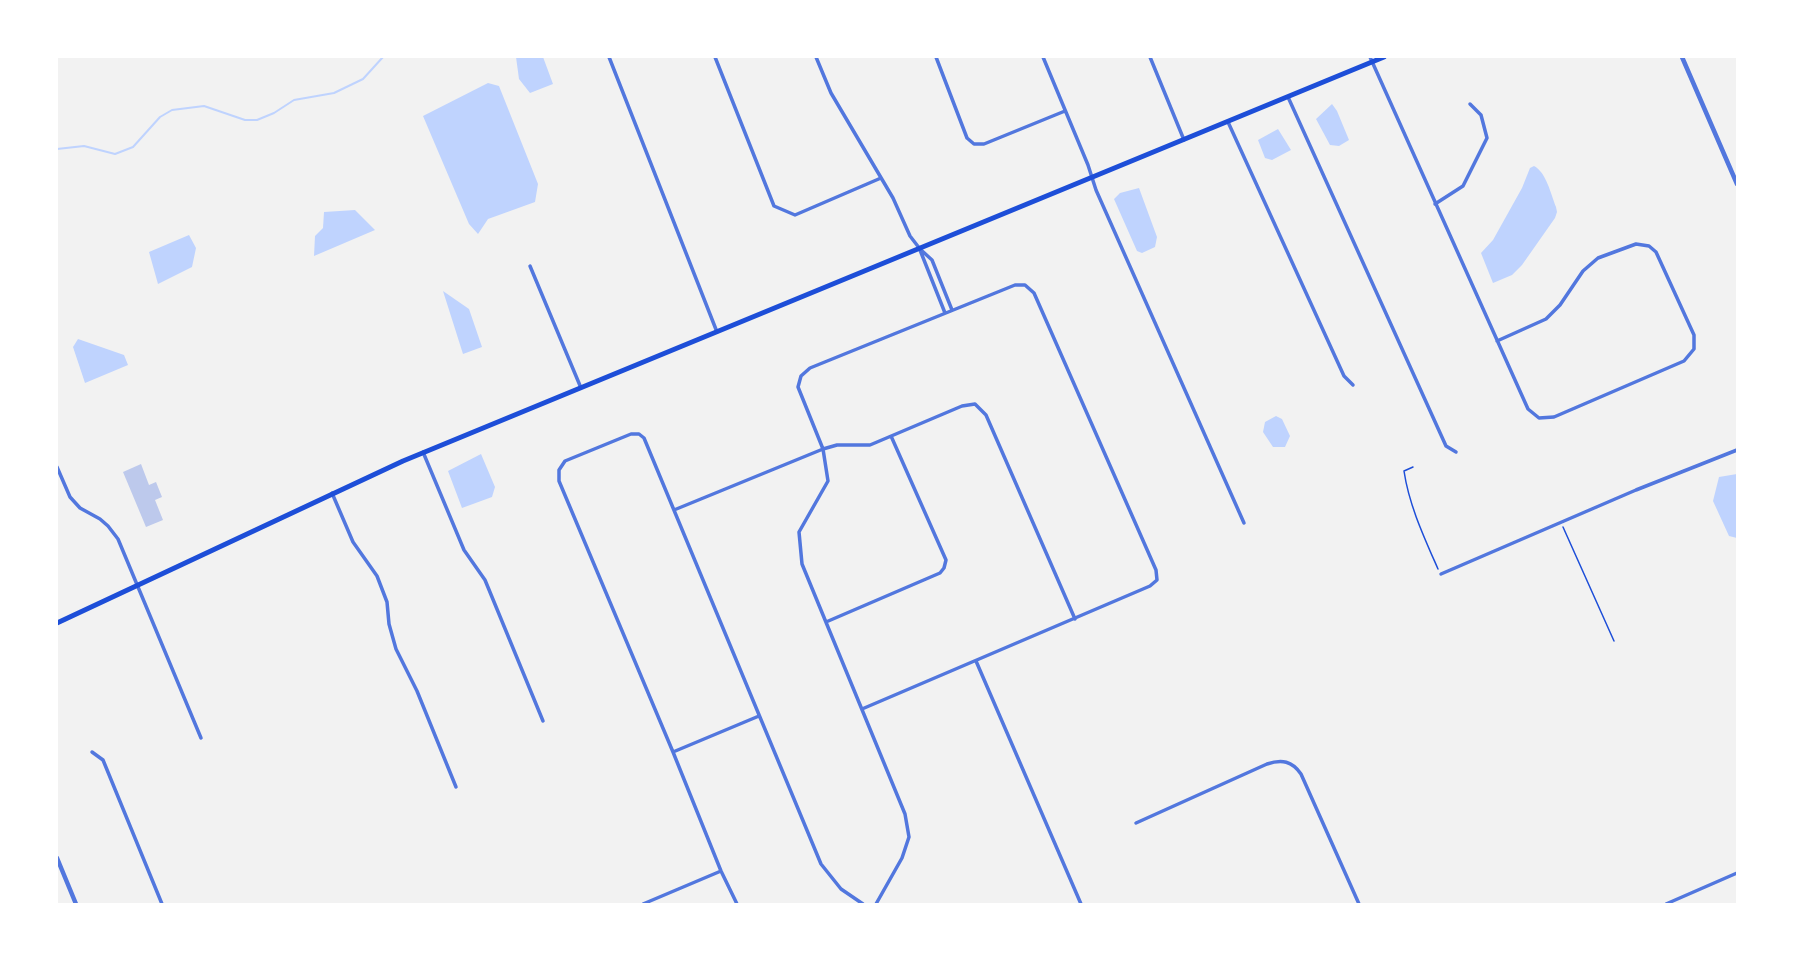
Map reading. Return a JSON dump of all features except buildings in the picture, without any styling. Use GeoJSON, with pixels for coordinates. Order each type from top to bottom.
{"type":"FeatureCollection","features":[{"type":"Feature","properties":{"kind":"main road"},"geometry":{"type":"LineString","coordinates":[[57,623],[332,493],[423,452],[1288,98],[1371,60],[1384,57]]}},
{"type":"Feature","properties":{"kind":"street"},"geometry":{"type":"LineString","coordinates":[[609,57],[717,332]]}},
{"type":"Feature","properties":{"kind":"street"},"geometry":{"type":"LineString","coordinates":[[714,57],[774,206],[795,215],[881,178]]}},
{"type":"Feature","properties":{"kind":"street"},"geometry":{"type":"LineString","coordinates":[[816,57],[831,94],[897,205],[910,236],[920,249],[932,260],[952,310]]}},
{"type":"Feature","properties":{"kind":"street"},"geometry":{"type":"LineString","coordinates":[[936,57],[967,138],[974,144],[984,144],[1065,111]]}},
{"type":"Feature","properties":{"kind":"street"},"geometry":{"type":"LineString","coordinates":[[1043,57],[1092,178],[1244,523]]}},
{"type":"Feature","properties":{"kind":"street"},"geometry":{"type":"LineString","coordinates":[[1150,57],[1184,140]]}},
{"type":"Feature","properties":{"kind":"street"},"geometry":{"type":"LineString","coordinates":[[1682,57],[1737,184]]}},
{"type":"Feature","properties":{"kind":"street"},"geometry":{"type":"LineString","coordinates":[[1371,60],[1435,204],[1497,341],[1528,409],[1539,418],[1554,417],[1684,361],[1694,349],[1694,335],[1656,252],[1649,246],[1636,244],[1598,258],[1583,271],[1560,305],[1546,319],[1497,341]]}},
{"type":"Feature","properties":{"kind":"street"},"geometry":{"type":"LineString","coordinates":[[1288,98],[1446,446],[1456,452]]}},
{"type":"Feature","properties":{"kind":"street"},"geometry":{"type":"LineString","coordinates":[[1435,204],[1463,186],[1487,138],[1481,115],[1470,104]]}},
{"type":"Feature","properties":{"kind":"street"},"geometry":{"type":"LineString","coordinates":[[1228,122],[1344,376],[1353,385]]}},
{"type":"Feature","properties":{"kind":"street"},"geometry":{"type":"LineString","coordinates":[[920,249],[945,313]]}},
{"type":"Feature","properties":{"kind":"street"},"geometry":{"type":"LineString","coordinates":[[530,266],[581,388]]}},
{"type":"Feature","properties":{"kind":"street"},"geometry":{"type":"LineString","coordinates":[[862,709],[1075,619],[1150,586],[1156,580],[1156,570],[1034,293],[1025,285],[1014,285],[810,368],[801,376],[798,387],[823,449],[828,481],[799,532],[802,564],[904,814],[909,837],[902,858],[876,904]]}},
{"type":"Feature","properties":{"kind":"street"},"geometry":{"type":"LineString","coordinates":[[674,510],[823,449],[837,445],[870,445],[962,406],[975,404],[986,415],[1075,619]]}},
{"type":"Feature","properties":{"kind":"street"},"geometry":{"type":"LineString","coordinates":[[737,904],[721,871],[673,752],[559,481],[559,470],[564,461],[631,434],[639,434],[644,438],[821,864],[841,889],[863,904]]}},
{"type":"Feature","properties":{"kind":"street"},"geometry":{"type":"LineString","coordinates":[[826,622],[940,573],[944,568],[946,560],[891,436]]}},
{"type":"Feature","properties":{"kind":"street"},"geometry":{"type":"LineString","coordinates":[[1441,574],[1561,522],[1737,450]]}},
{"type":"Feature","properties":{"kind":"street"},"geometry":{"type":"LineString","coordinates":[[423,452],[464,550],[485,580],[543,721]]}},
{"type":"Feature","properties":{"kind":"street"},"geometry":{"type":"LineString","coordinates":[[57,467],[70,497],[80,508],[100,519],[108,526],[118,539],[201,738]]}},
{"type":"Feature","properties":{"kind":"street"},"geometry":{"type":"LineString","coordinates":[[332,493],[353,542],[377,576],[388,602],[389,624],[396,649],[416,691],[456,787]]}},
{"type":"Feature","properties":{"kind":"street"},"geometry":{"type":"LineString","coordinates":[[976,661],[1081,904]]}},
{"type":"Feature","properties":{"kind":"street"},"geometry":{"type":"LineString","coordinates":[[673,752],[759,716]]}},
{"type":"Feature","properties":{"kind":"street"},"geometry":{"type":"LineString","coordinates":[[92,752],[103,760],[162,904]]}},
{"type":"Feature","properties":{"kind":"street"},"geometry":{"type":"LineString","coordinates":[[1136,823],[1267,764],[1276,761],[1289,762],[1296,767],[1301,774],[1359,904]]}},
{"type":"Feature","properties":{"kind":"street"},"geometry":{"type":"LineString","coordinates":[[57,858],[76,904]]}},
{"type":"Feature","properties":{"kind":"street"},"geometry":{"type":"LineString","coordinates":[[643,904],[721,871]]}},
{"type":"Feature","properties":{"kind":"street"},"geometry":{"type":"LineString","coordinates":[[1666,904],[1737,873]]}},
{"type":"Feature","properties":{"kind":"path"},"geometry":{"type":"LineString","coordinates":[[1413,467],[1404,471],[1405,481],[1418,524],[1441,574]]}},
{"type":"Feature","properties":{"kind":"path"},"geometry":{"type":"LineString","coordinates":[[1561,522],[1614,641]]}},
{"type":"Feature","properties":{"kind":"water"},"geometry":{"type":"Polygon","coordinates":[[[516,57],[543,57],[553,84],[530,93],[519,79],[516,57]]]}},
{"type":"Feature","properties":{"kind":"water"},"geometry":{"type":"Polygon","coordinates":[[[488,83],[499,86],[538,184],[535,202],[488,219],[478,234],[469,224],[423,116],[488,83]]]}},
{"type":"Feature","properties":{"kind":"water"},"geometry":{"type":"Polygon","coordinates":[[[1332,104],[1337,111],[1349,140],[1339,146],[1330,145],[1316,119],[1332,104]]]}},
{"type":"Feature","properties":{"kind":"water"},"geometry":{"type":"Polygon","coordinates":[[[1278,129],[1291,150],[1272,160],[1265,158],[1258,140],[1278,129]]]}},
{"type":"Feature","properties":{"kind":"water"},"geometry":{"type":"Polygon","coordinates":[[[1534,166],[1542,173],[1548,184],[1556,207],[1557,212],[1555,218],[1522,265],[1512,275],[1493,283],[1481,253],[1493,240],[1522,188],[1530,168],[1534,166]]]}},
{"type":"Feature","properties":{"kind":"water"},"geometry":{"type":"Polygon","coordinates":[[[1139,188],[1157,237],[1155,247],[1142,253],[1137,251],[1114,199],[1120,193],[1139,188]]]}},
{"type":"Feature","properties":{"kind":"water"},"geometry":{"type":"Polygon","coordinates":[[[355,210],[375,230],[314,256],[315,236],[323,228],[324,212],[355,210]]]}},
{"type":"Feature","properties":{"kind":"water"},"geometry":{"type":"Polygon","coordinates":[[[189,235],[196,248],[192,267],[158,284],[149,252],[189,235]]]}},
{"type":"Feature","properties":{"kind":"water"},"geometry":{"type":"Polygon","coordinates":[[[443,291],[469,309],[482,347],[463,354],[443,291]]]}},
{"type":"Feature","properties":{"kind":"water"},"geometry":{"type":"Polygon","coordinates":[[[78,339],[124,355],[128,365],[85,383],[73,347],[78,339]]]}},
{"type":"Feature","properties":{"kind":"water"},"geometry":{"type":"Polygon","coordinates":[[[1276,416],[1282,419],[1290,436],[1285,447],[1273,447],[1263,432],[1265,422],[1276,416]]]}},
{"type":"Feature","properties":{"kind":"water"},"geometry":{"type":"Polygon","coordinates":[[[481,454],[495,487],[492,497],[462,508],[448,471],[481,454]]]}},
{"type":"Feature","properties":{"kind":"water"},"geometry":{"type":"Polygon","coordinates":[[[1737,474],[1737,538],[1729,536],[1713,501],[1719,477],[1737,474]]]}},
{"type":"Feature","properties":{"kind":"waterway"},"geometry":{"type":"LineString","coordinates":[[57,149],[84,146],[115,154],[133,147],[160,117],[172,110],[204,106],[245,120],[257,120],[274,113],[294,100],[334,93],[363,79],[383,57]]}}]}
